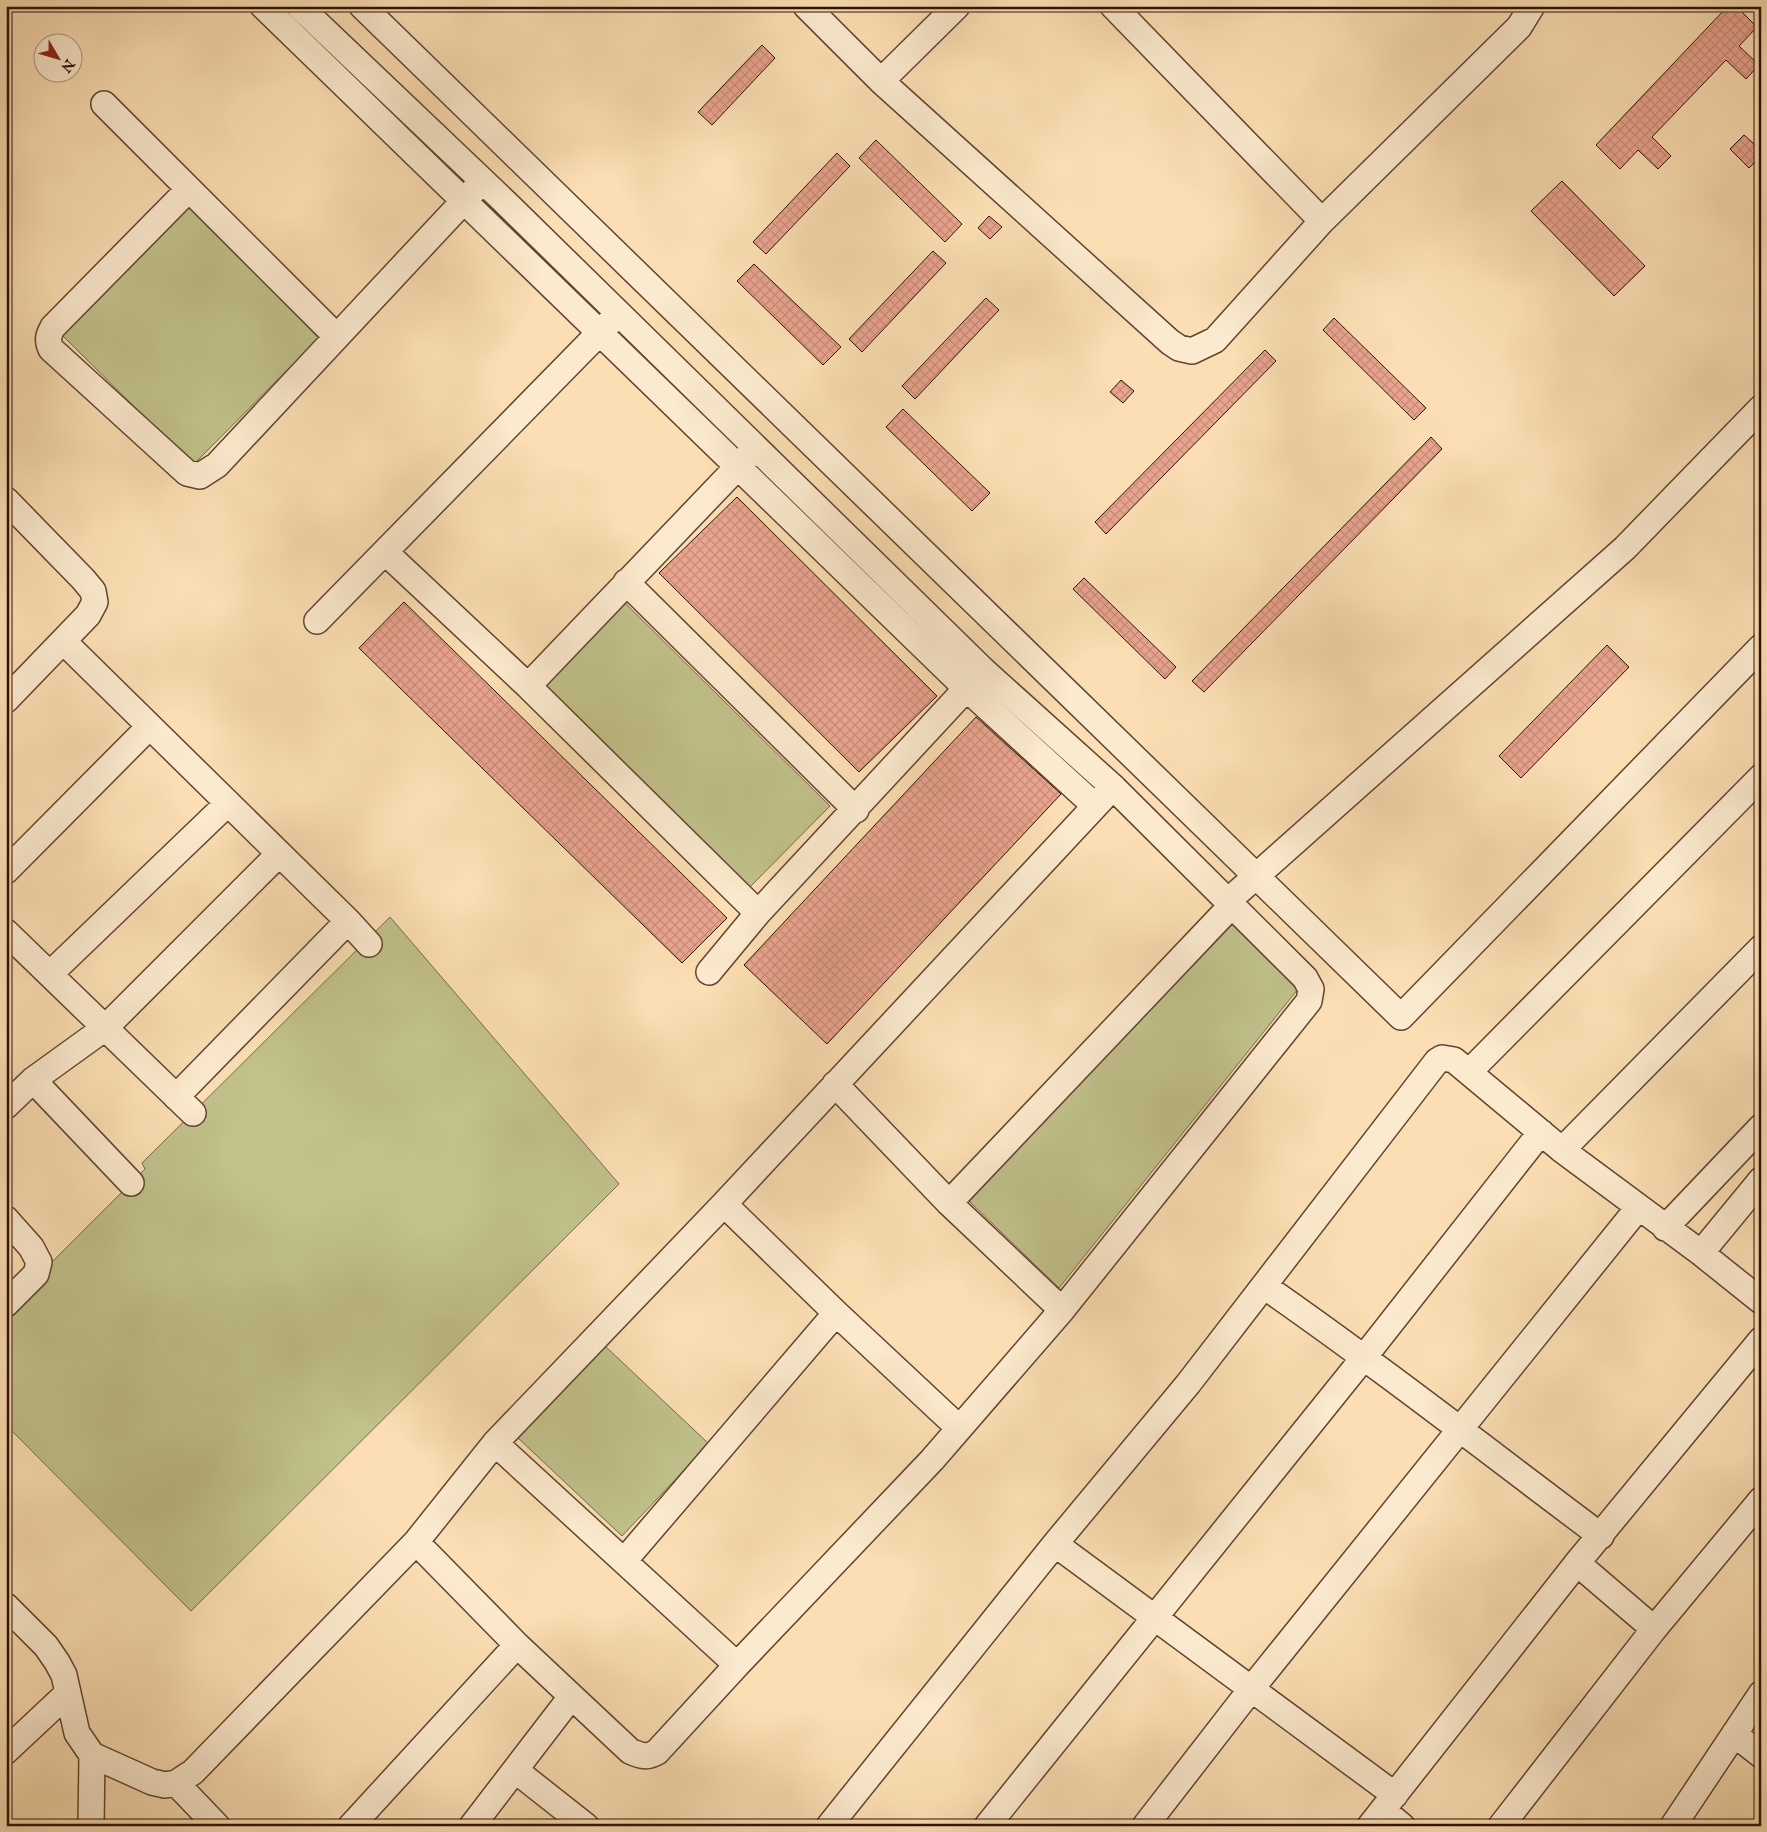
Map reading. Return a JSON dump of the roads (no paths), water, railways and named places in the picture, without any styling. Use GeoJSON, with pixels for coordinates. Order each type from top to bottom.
{"type":"FeatureCollection","features":[{"type":"Feature","properties":{"kind":"street"},"geometry":{"type":"LineString","coordinates":[[263,6],[738,466],[975,679],[1113,787],[1310,983],[1311,996],[1062,1310],[932,1460],[657,1752],[649,1757],[639,1755],[630,1750],[517,1645],[416,1542]]}},
{"type":"Feature","properties":{"kind":"street"},"geometry":{"type":"LineString","coordinates":[[299,6],[483,181],[756,448],[1094,805]]}},
{"type":"Feature","properties":{"kind":"street"},"geometry":{"type":"LineString","coordinates":[[362,6],[1401,1017],[1761,647]]}},
{"type":"Feature","properties":{"kind":"street"},"geometry":{"type":"LineString","coordinates":[[806,6],[881,81],[1170,342],[1179,348],[1192,351],[1215,340],[1322,221],[1519,27],[1532,6]]}},
{"type":"Feature","properties":{"kind":"street"},"geometry":{"type":"LineString","coordinates":[[881,81],[956,6]]}},
{"type":"Feature","properties":{"kind":"street"},"geometry":{"type":"LineString","coordinates":[[1113,6],[1322,221]]}},
{"type":"Feature","properties":{"kind":"street"},"geometry":{"type":"LineString","coordinates":[[104,104],[336,336]]}},
{"type":"Feature","properties":{"kind":"street"},"geometry":{"type":"LineString","coordinates":[[189,189],[53,328],[48,336],[51,349],[187,472],[200,476],[217,465],[483,181]]}},
{"type":"Feature","properties":{"kind":"street"},"geometry":{"type":"LineString","coordinates":[[317,621],[618,313]]}},
{"type":"Feature","properties":{"kind":"street"},"geometry":{"type":"LineString","coordinates":[[949,1203],[1256,876],[1625,548],[1761,408]]}},
{"type":"Feature","properties":{"kind":"street"},"geometry":{"type":"LineString","coordinates":[[528,686],[756,448]]}},
{"type":"Feature","properties":{"kind":"street"},"geometry":{"type":"LineString","coordinates":[[6,500],[93,591],[95,602],[88,615],[6,700]]}},
{"type":"Feature","properties":{"kind":"street"},"geometry":{"type":"LineString","coordinates":[[385,552],[528,686],[758,913]]}},
{"type":"Feature","properties":{"kind":"street"},"geometry":{"type":"LineString","coordinates":[[626,582],[856,810]]}},
{"type":"Feature","properties":{"kind":"street"},"geometry":{"type":"LineString","coordinates":[[63,641],[348,921],[369,944]]}},
{"type":"Feature","properties":{"kind":"street"},"geometry":{"type":"LineString","coordinates":[[709,972],[758,913],[856,810],[975,679]]}},
{"type":"Feature","properties":{"kind":"street"},"geometry":{"type":"LineString","coordinates":[[6,871],[149,727]]}},
{"type":"Feature","properties":{"kind":"street"},"geometry":{"type":"LineString","coordinates":[[6,1606],[46,1646],[57,1662],[64,1675],[77,1733],[92,1755],[152,1782],[166,1785],[176,1782],[204,1763],[416,1542],[495,1443],[724,1204],[1094,805],[1113,787]]}},
{"type":"Feature","properties":{"kind":"street"},"geometry":{"type":"LineString","coordinates":[[1469,1072],[1757,790]]}},
{"type":"Feature","properties":{"kind":"street"},"geometry":{"type":"LineString","coordinates":[[50,974],[227,804]]}},
{"type":"Feature","properties":{"kind":"street"},"geometry":{"type":"LineString","coordinates":[[6,1106],[33,1080],[105,1028],[279,854]]}},
{"type":"Feature","properties":{"kind":"street"},"geometry":{"type":"LineString","coordinates":[[6,932],[184,1105],[348,921]]}},
{"type":"Feature","properties":{"kind":"street"},"geometry":{"type":"LineString","coordinates":[[1562,1150],[1761,948]]}},
{"type":"Feature","properties":{"kind":"street"},"geometry":{"type":"LineString","coordinates":[[829,1826],[1055,1544],[1188,1384],[1437,1061],[1448,1057],[1469,1072],[1562,1150],[1665,1228],[1702,1253],[1761,1301]]}},
{"type":"Feature","properties":{"kind":"street"},"geometry":{"type":"LineString","coordinates":[[33,1080],[131,1183]]}},
{"type":"Feature","properties":{"kind":"street"},"geometry":{"type":"LineString","coordinates":[[835,1084],[949,1203],[1062,1310]]}},
{"type":"Feature","properties":{"kind":"street"},"geometry":{"type":"LineString","coordinates":[[1665,1228],[1761,1128]]}},
{"type":"Feature","properties":{"kind":"street"},"geometry":{"type":"LineString","coordinates":[[987,1826],[1365,1356],[1541,1132]]}},
{"type":"Feature","properties":{"kind":"street"},"geometry":{"type":"LineString","coordinates":[[1702,1253],[1761,1180]]}},
{"type":"Feature","properties":{"kind":"street"},"geometry":{"type":"LineString","coordinates":[[724,1204],[836,1313],[959,1428]]}},
{"type":"Feature","properties":{"kind":"street"},"geometry":{"type":"LineString","coordinates":[[1145,1826],[1252,1688],[1638,1208]]}},
{"type":"Feature","properties":{"kind":"street"},"geometry":{"type":"LineString","coordinates":[[6,1219],[31,1247],[39,1262],[36,1274],[6,1304]]}},
{"type":"Feature","properties":{"kind":"street"},"geometry":{"type":"LineString","coordinates":[[1264,1286],[1365,1356],[1458,1430],[1601,1536]]}},
{"type":"Feature","properties":{"kind":"street"},"geometry":{"type":"LineString","coordinates":[[624,1561],[836,1313]]}},
{"type":"Feature","properties":{"kind":"street"},"geometry":{"type":"LineString","coordinates":[[1382,1810],[1577,1563],[1761,1340]]}},
{"type":"Feature","properties":{"kind":"street"},"geometry":{"type":"LineString","coordinates":[[495,1443],[737,1665]]}},
{"type":"Feature","properties":{"kind":"street"},"geometry":{"type":"LineString","coordinates":[[1501,1826],[1654,1630],[1761,1500]]}},
{"type":"Feature","properties":{"kind":"street"},"geometry":{"type":"LineString","coordinates":[[1055,1544],[1153,1618],[1252,1688],[1382,1810],[1402,1826]]}},
{"type":"Feature","properties":{"kind":"street"},"geometry":{"type":"LineString","coordinates":[[1577,1563],[1654,1630]]}},
{"type":"Feature","properties":{"kind":"street"},"geometry":{"type":"LineString","coordinates":[[351,1826],[517,1645]]}},
{"type":"Feature","properties":{"kind":"street"},"geometry":{"type":"LineString","coordinates":[[6,1751],[68,1693]]}},
{"type":"Feature","properties":{"kind":"street"},"geometry":{"type":"LineString","coordinates":[[1672,1826],[1761,1694]]}},
{"type":"Feature","properties":{"kind":"street"},"geometry":{"type":"LineString","coordinates":[[472,1826],[571,1697]]}},
{"type":"Feature","properties":{"kind":"street"},"geometry":{"type":"LineString","coordinates":[[1734,1734],[1761,1755]]}},
{"type":"Feature","properties":{"kind":"street"},"geometry":{"type":"LineString","coordinates":[[91,1826],[92,1755]]}},
{"type":"Feature","properties":{"kind":"street"},"geometry":{"type":"LineString","coordinates":[[516,1770],[586,1826]]}},
{"type":"Feature","properties":{"kind":"street"},"geometry":{"type":"LineString","coordinates":[[176,1782],[217,1826]]}}]}
